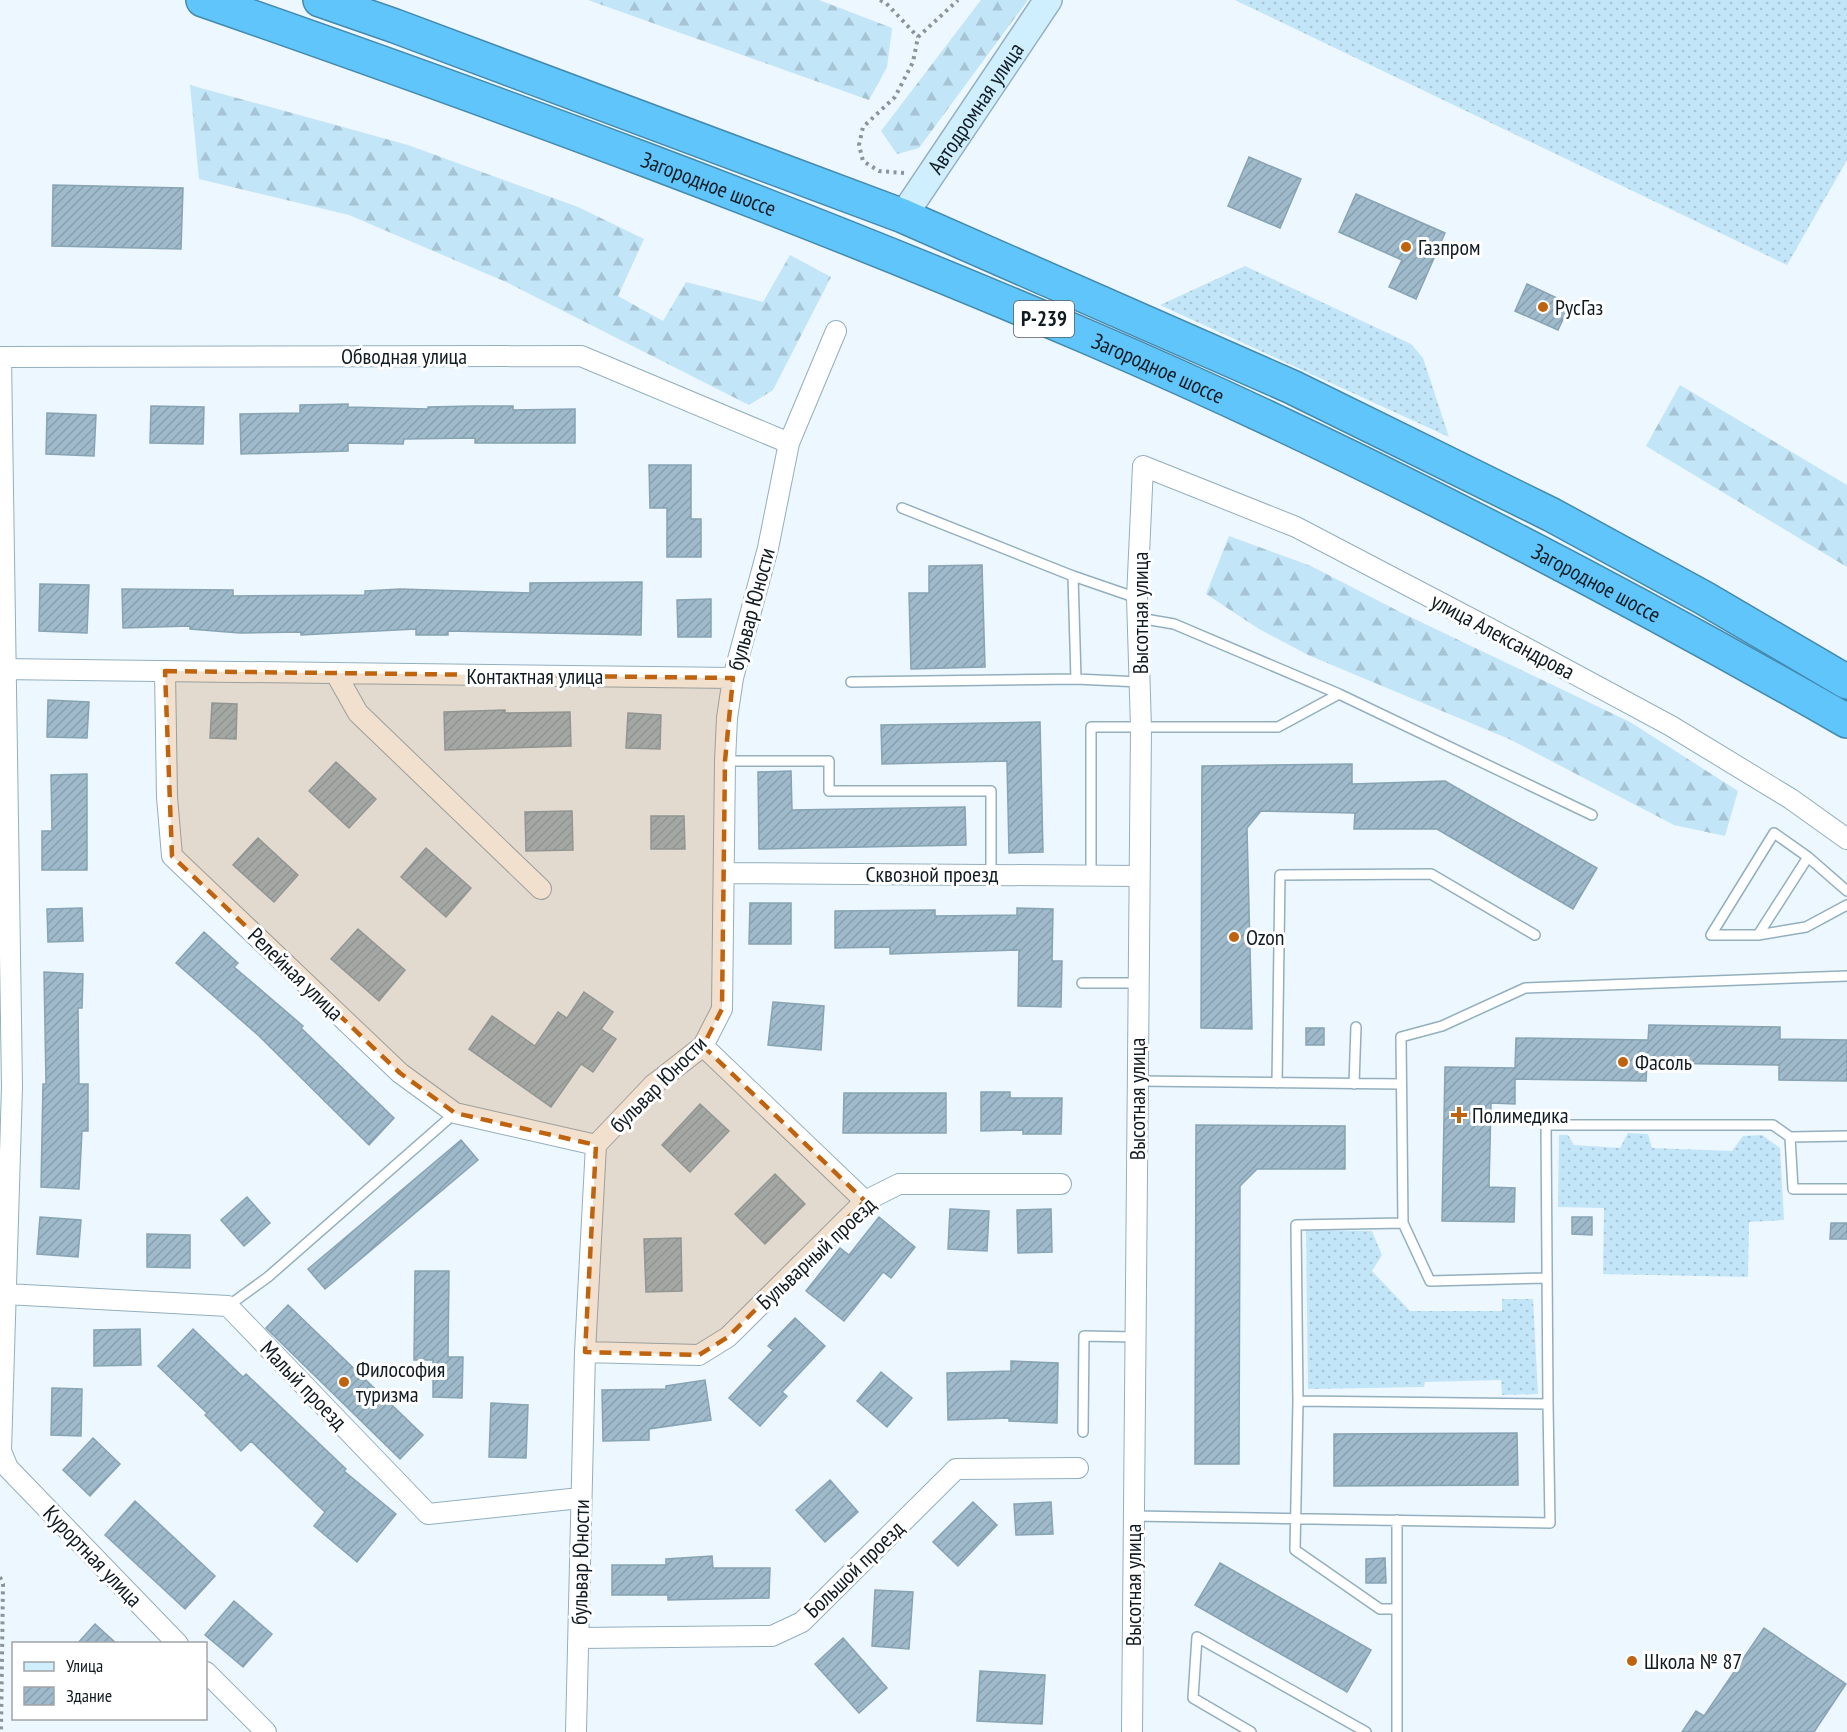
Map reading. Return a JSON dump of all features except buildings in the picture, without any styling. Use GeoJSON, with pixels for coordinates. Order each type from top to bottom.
{"type":"FeatureCollection","features":[{"type":"Feature","properties":{"kind":"highway","name":"Загородное шоссе"},"geometry":{"type":"LineString","coordinates":[[203,0],[571,130],[873,248],[1091,338],[1280,424],[1459,512],[1685,631],[1847,721]]}},
{"type":"Feature","properties":{"kind":"highway","name":"Загородное шоссе"},"geometry":{"type":"LineString","coordinates":[[320,0],[903,216],[1292,387],[1552,515],[1704,598],[1847,682]]}},
{"type":"Feature","properties":{"kind":"street","name":"Автодромная улица"},"geometry":{"type":"LineString","coordinates":[[903,216],[1048,0]]}},
{"type":"Feature","properties":{"kind":"street","name":"бульвар Юности"},"geometry":{"type":"LineString","coordinates":[[576,1732],[580,1498],[596,1145],[653,1085],[703,1046],[722,1009],[725,761],[727,718],[733,678],[768,548],[789,443],[836,331]]}},
{"type":"Feature","properties":{"kind":"street","name":"Обводная улица"},"geometry":{"type":"LineString","coordinates":[[1,357],[581,356],[789,443]]}},
{"type":"Feature","properties":{"kind":"street"},"geometry":{"type":"LineString","coordinates":[[1,357],[12,1086],[1,1431]]}},
{"type":"Feature","properties":{"kind":"street","name":"Высотная улица"},"geometry":{"type":"LineString","coordinates":[[1132,1732],[1141,728],[1138,608],[1143,466]]}},
{"type":"Feature","properties":{"kind":"street","name":"улица Александрова"},"geometry":{"type":"LineString","coordinates":[[1143,466],[1296,527],[1479,623],[1671,726],[1791,799],[1847,839]]}},
{"type":"Feature","properties":{"kind":"street","name":"Контактная улица"},"geometry":{"type":"LineString","coordinates":[[4,669],[733,678]]}},
{"type":"Feature","properties":{"kind":"street","name":"Релейная улица"},"geometry":{"type":"LineString","coordinates":[[165,670],[166,796],[172,856],[400,1073],[455,1113],[596,1145]]}},
{"type":"Feature","properties":{"kind":"street"},"geometry":{"type":"LineString","coordinates":[[336,674],[358,713],[541,889]]}},
{"type":"Feature","properties":{"kind":"street","name":"Сквозной проезд"},"geometry":{"type":"LineString","coordinates":[[724,873],[1139,876]]}},
{"type":"Feature","properties":{"kind":"street"},"geometry":{"type":"LineString","coordinates":[[703,1046],[866,1201]]}},
{"type":"Feature","properties":{"kind":"street","name":"Бульварный проезд"},"geometry":{"type":"LineString","coordinates":[[585,1352],[699,1355],[728,1337],[866,1201],[899,1184],[1061,1184]]}},
{"type":"Feature","properties":{"kind":"street"},"geometry":{"type":"LineString","coordinates":[[6,1294],[228,1306]]}},
{"type":"Feature","properties":{"kind":"street","name":"Малый проезд"},"geometry":{"type":"LineString","coordinates":[[228,1306],[428,1514],[580,1498]]}},
{"type":"Feature","properties":{"kind":"street","name":"Курортная улица"},"geometry":{"type":"LineString","coordinates":[[1,1431],[1,1451],[8,1468],[176,1642]]}},
{"type":"Feature","properties":{"kind":"street","name":"Большой проезд"},"geometry":{"type":"LineString","coordinates":[[579,1638],[772,1636],[802,1622],[956,1469],[1078,1468]]}},
{"type":"Feature","properties":{"kind":"street"},"geometry":{"type":"LineString","coordinates":[[207,1673],[266,1732]]}},
{"type":"Feature","properties":{"kind":"lane"},"geometry":{"type":"LineString","coordinates":[[902,508],[1073,576],[1174,624],[1339,694],[1592,815]]}},
{"type":"Feature","properties":{"kind":"lane"},"geometry":{"type":"LineString","coordinates":[[1073,576],[1076,679]]}},
{"type":"Feature","properties":{"kind":"lane"},"geometry":{"type":"LineString","coordinates":[[850,682],[1076,679],[1140,682]]}},
{"type":"Feature","properties":{"kind":"lane"},"geometry":{"type":"LineString","coordinates":[[1091,874],[1091,727],[1278,727],[1339,694]]}},
{"type":"Feature","properties":{"kind":"lane"},"geometry":{"type":"LineString","coordinates":[[725,761],[829,761],[829,791],[991,791],[991,874]]}},
{"type":"Feature","properties":{"kind":"lane"},"geometry":{"type":"LineString","coordinates":[[1847,891],[1808,856],[1774,833],[1711,936],[1758,935],[1806,927],[1847,905]]}},
{"type":"Feature","properties":{"kind":"lane"},"geometry":{"type":"LineString","coordinates":[[1758,935],[1808,856]]}},
{"type":"Feature","properties":{"kind":"lane"},"geometry":{"type":"LineString","coordinates":[[1277,1083],[1280,875],[1431,874],[1535,935]]}},
{"type":"Feature","properties":{"kind":"lane"},"geometry":{"type":"LineString","coordinates":[[1547,1278],[1430,1281],[1403,1223],[1401,1037],[1442,1026],[1526,988],[1847,976]]}},
{"type":"Feature","properties":{"kind":"lane"},"geometry":{"type":"LineString","coordinates":[[1082,983],[1138,983]]}},
{"type":"Feature","properties":{"kind":"lane"},"geometry":{"type":"LineString","coordinates":[[1354,1084],[1356,1027]]}},
{"type":"Feature","properties":{"kind":"lane"},"geometry":{"type":"LineString","coordinates":[[1137,1081],[1401,1084]]}},
{"type":"Feature","properties":{"kind":"lane"},"geometry":{"type":"LineString","coordinates":[[228,1306],[268,1277],[455,1113]]}},
{"type":"Feature","properties":{"kind":"lane"},"geometry":{"type":"LineString","coordinates":[[1133,1516],[1550,1522],[1546,1125],[1773,1125],[1790,1137],[1847,1136]]}},
{"type":"Feature","properties":{"kind":"lane"},"geometry":{"type":"LineString","coordinates":[[1790,1137],[1793,1189],[1847,1189]]}},
{"type":"Feature","properties":{"kind":"lane"},"geometry":{"type":"LineString","coordinates":[[1395,1608],[1380,1609],[1295,1550],[1298,1401],[1296,1225],[1403,1223]]}},
{"type":"Feature","properties":{"kind":"lane"},"geometry":{"type":"LineString","coordinates":[[1083,1432],[1084,1336],[1135,1337]]}},
{"type":"Feature","properties":{"kind":"lane"},"geometry":{"type":"LineString","coordinates":[[1298,1401],[1548,1404]]}},
{"type":"Feature","properties":{"kind":"lane"},"geometry":{"type":"LineString","coordinates":[[1397,1520],[1395,1608],[1397,1732]]}},
{"type":"Feature","properties":{"kind":"lane"},"geometry":{"type":"LineString","coordinates":[[1251,1732],[1193,1698],[1197,1637],[1366,1732]]}},
{"type":"Feature","properties":{"kind":"path"},"geometry":{"type":"LineString","coordinates":[[880,0],[886,3],[918,37]]}},
{"type":"Feature","properties":{"kind":"path"},"geometry":{"type":"LineString","coordinates":[[927,181],[912,172],[879,171],[863,161],[859,146],[863,127],[895,97],[913,62],[918,37],[958,0]]}},
{"type":"Feature","properties":{"kind":"path"},"geometry":{"type":"LineString","coordinates":[[0,1577],[3,1584],[1,1732]]}},
{"type":"Feature","properties":{"kind":"highlighted area"},"geometry":{"type":"Polygon","coordinates":[[[165,671],[733,678],[725,761],[722,1009],[703,1046],[865,1201],[728,1337],[699,1355],[585,1352],[596,1145],[455,1113],[400,1073],[172,856],[165,671]]]}},
{"type":"Feature","properties":{"kind":"green space"},"geometry":{"type":"Polygon","coordinates":[[[588,0],[819,0],[892,28],[887,67],[869,100],[588,0]]]}},
{"type":"Feature","properties":{"kind":"green space"},"geometry":{"type":"Polygon","coordinates":[[[981,0],[1028,0],[919,148],[897,154],[881,131],[981,0]]]}},
{"type":"Feature","properties":{"kind":"green space"},"geometry":{"type":"Polygon","coordinates":[[[1235,0],[1847,0],[1847,160],[1787,265],[1235,0]]]}},
{"type":"Feature","properties":{"kind":"green space"},"geometry":{"type":"Polygon","coordinates":[[[190,85],[408,145],[578,207],[644,239],[618,296],[663,321],[686,282],[763,302],[790,255],[831,277],[773,390],[749,405],[506,282],[349,215],[199,179],[190,85]]]}},
{"type":"Feature","properties":{"kind":"green space"},"geometry":{"type":"Polygon","coordinates":[[[1245,266],[1411,344],[1423,358],[1449,437],[1160,305],[1245,266]]]}},
{"type":"Feature","properties":{"kind":"green space"},"geometry":{"type":"Polygon","coordinates":[[[1680,385],[1847,485],[1847,567],[1646,446],[1680,385]]]}},
{"type":"Feature","properties":{"kind":"green space"},"geometry":{"type":"Polygon","coordinates":[[[1229,536],[1311,566],[1400,612],[1630,722],[1738,791],[1725,836],[1674,825],[1509,739],[1308,655],[1259,629],[1206,594],[1229,536]]]}},
{"type":"Feature","properties":{"kind":"green space"},"geometry":{"type":"Polygon","coordinates":[[[1628,1133],[1648,1134],[1652,1148],[1732,1151],[1743,1136],[1762,1135],[1780,1148],[1784,1220],[1749,1222],[1748,1277],[1603,1274],[1604,1208],[1558,1207],[1559,1135],[1568,1135],[1574,1145],[1620,1148],[1628,1133]]]}},
{"type":"Feature","properties":{"kind":"green space"},"geometry":{"type":"Polygon","coordinates":[[[1306,1230],[1372,1231],[1382,1255],[1372,1271],[1410,1311],[1502,1311],[1502,1299],[1533,1299],[1538,1394],[1502,1395],[1501,1380],[1425,1382],[1424,1387],[1308,1389],[1306,1230]]]}},
{"type":"Feature","properties":{"kind":"place","name":"Газпром"},"geometry":{"type":"Point","coordinates":[1406,247]}},
{"type":"Feature","properties":{"kind":"place","name":"РусГаз"},"geometry":{"type":"Point","coordinates":[1543,307]}},
{"type":"Feature","properties":{"kind":"place","name":"Ozon"},"geometry":{"type":"Point","coordinates":[1234,937]}},
{"type":"Feature","properties":{"kind":"place","name":"Фасоль"},"geometry":{"type":"Point","coordinates":[1623,1062]}},
{"type":"Feature","properties":{"kind":"place","name":"Полимедика"},"geometry":{"type":"Point","coordinates":[1459,1115]}},
{"type":"Feature","properties":{"kind":"place","name":"Философия туризма"},"geometry":{"type":"Point","coordinates":[344,1382]}},
{"type":"Feature","properties":{"kind":"place","name":"Школа № 87"},"geometry":{"type":"Point","coordinates":[1632,1661]}}]}
